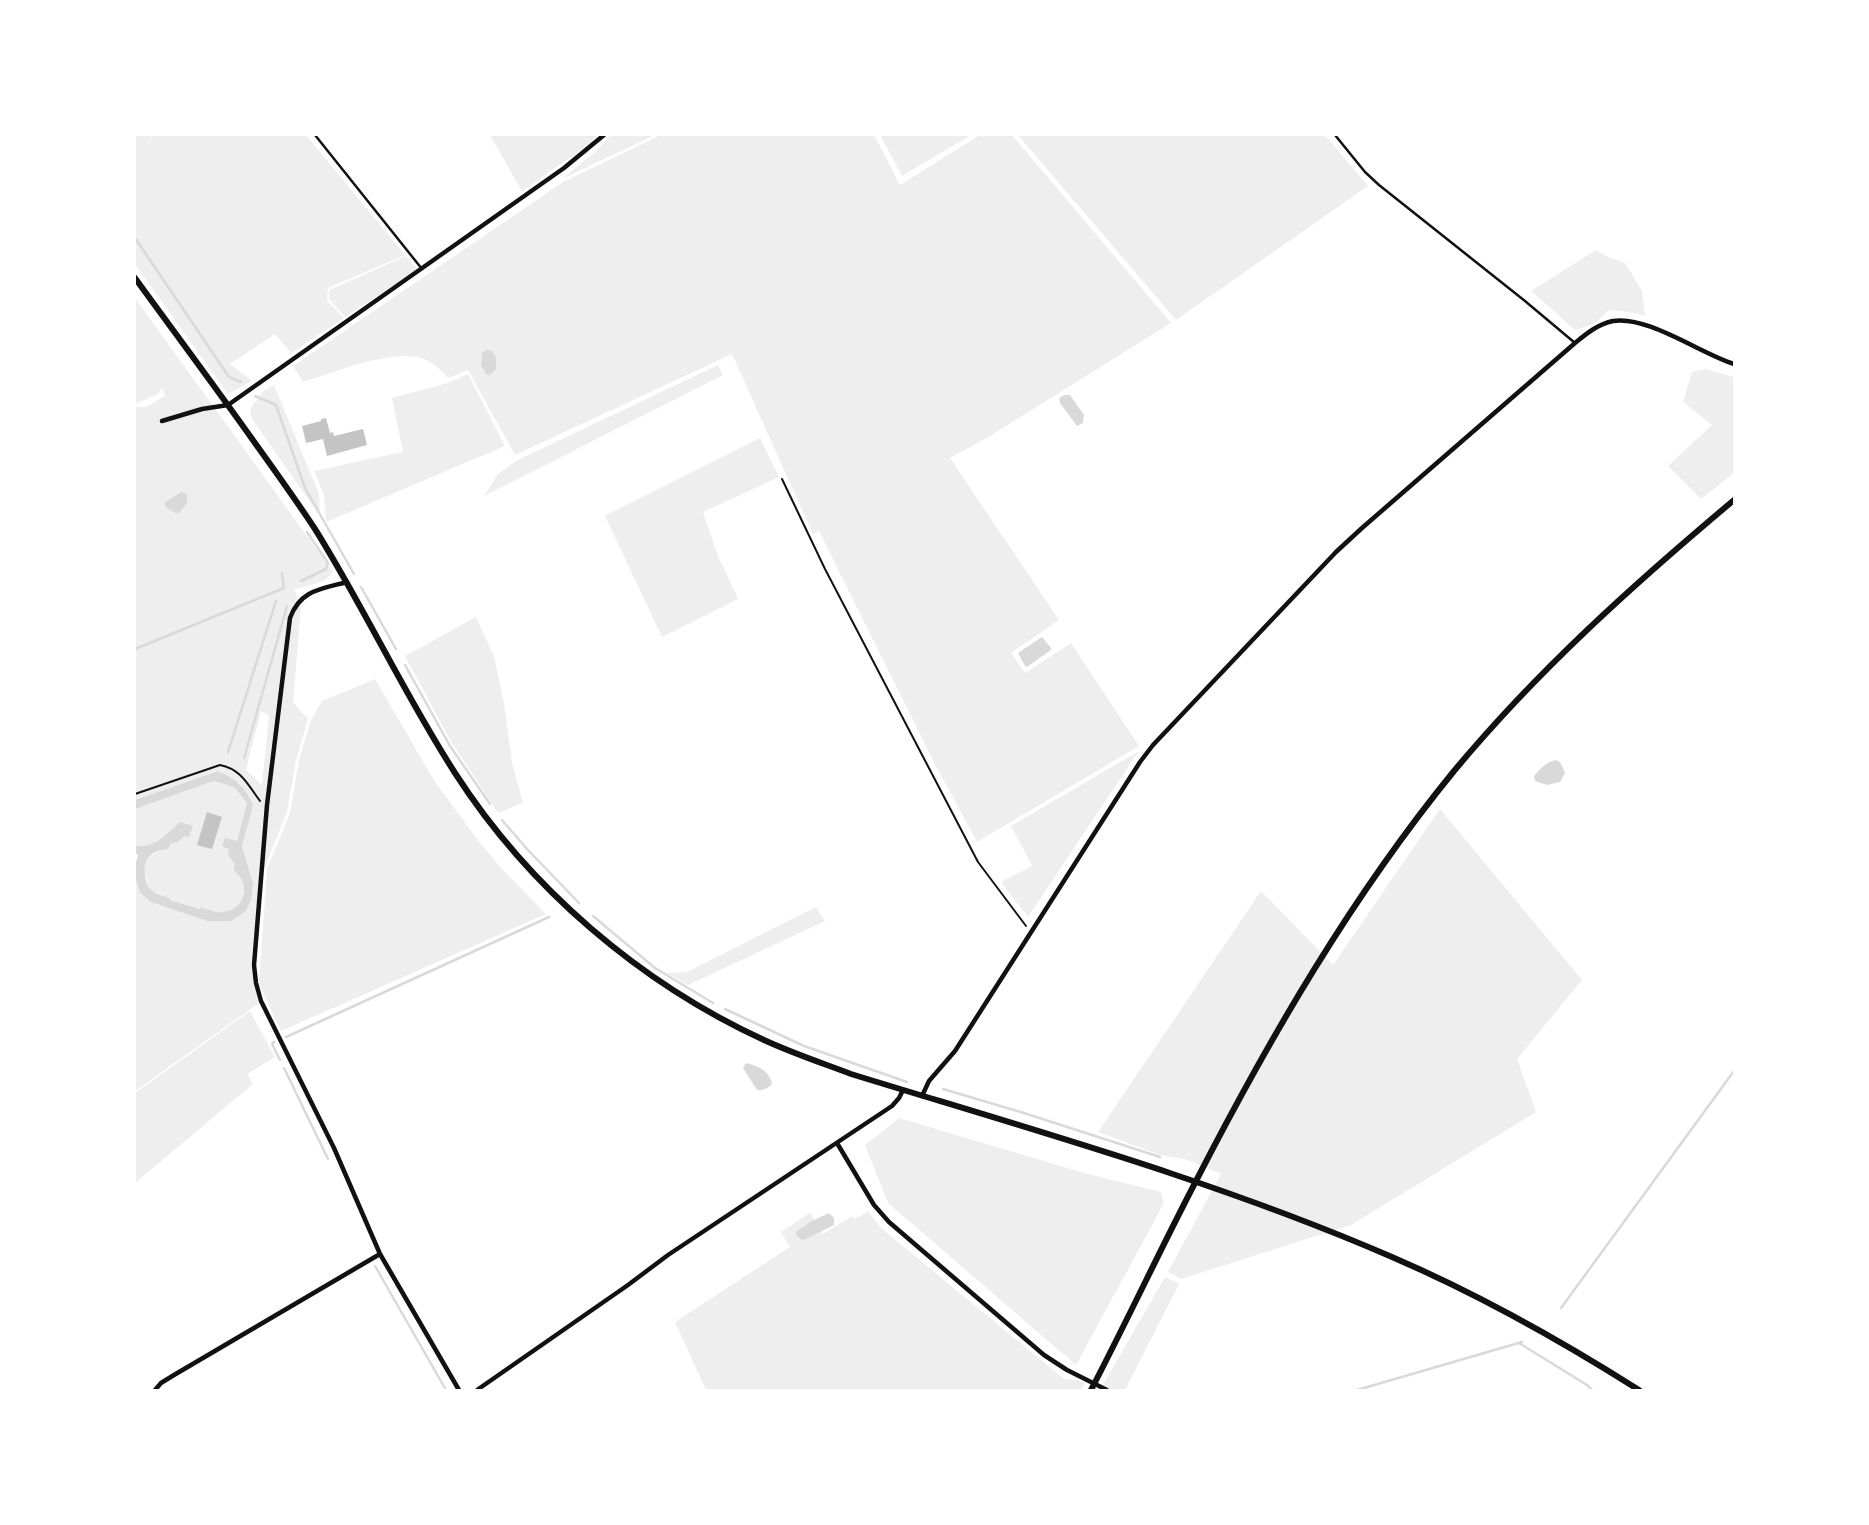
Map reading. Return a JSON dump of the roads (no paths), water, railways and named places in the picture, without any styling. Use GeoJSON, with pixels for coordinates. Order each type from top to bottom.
{"type":"FeatureCollection","features":[{"type":"Feature","properties":{"kind":"main road"},"geometry":{"type":"LineString","coordinates":[[135,278],[293,496],[347,582],[456,774],[504,840],[550,890],[612,946],[649,974],[723,1019],[799,1055],[851,1074],[1195,1181],[1395,1258],[1550,1336],[1639,1390]]}},
{"type":"Feature","properties":{"kind":"main road"},"geometry":{"type":"LineString","coordinates":[[1094,1386],[1195,1181],[1282,1022],[1332,941],[1391,855],[1446,782],[1503,715],[1566,649],[1627,591],[1734,500]]}},
{"type":"Feature","properties":{"kind":"street"},"geometry":{"type":"LineString","coordinates":[[162,421],[202,409],[228,405],[564,168],[604,135]]}},
{"type":"Feature","properties":{"kind":"street"},"geometry":{"type":"LineString","coordinates":[[922,1096],[929,1081],[955,1051],[1140,762],[1160,737],[1353,536],[1575,343],[1602,325],[1613,321],[1626,321],[1658,331],[1734,364]]}},
{"type":"Feature","properties":{"kind":"street"},"geometry":{"type":"LineString","coordinates":[[347,582],[310,593],[297,602],[290,618],[267,805],[254,965],[256,983],[261,1001],[334,1148],[380,1254],[458,1390]]}},
{"type":"Feature","properties":{"kind":"street"},"geometry":{"type":"LineString","coordinates":[[477,1390],[668,1255],[892,1106],[903,1090]]}},
{"type":"Feature","properties":{"kind":"street"},"geometry":{"type":"LineString","coordinates":[[837,1143],[874,1205],[889,1222],[1044,1355],[1107,1390]]}},
{"type":"Feature","properties":{"kind":"street"},"geometry":{"type":"LineString","coordinates":[[155,1390],[174,1375],[380,1254]]}},
{"type":"Feature","properties":{"kind":"lane"},"geometry":{"type":"LineString","coordinates":[[314,135],[422,269]]}},
{"type":"Feature","properties":{"kind":"lane"},"geometry":{"type":"LineString","coordinates":[[1335,135],[1379,185],[1575,343]]}},
{"type":"Feature","properties":{"kind":"waterway"},"geometry":{"type":"LineString","coordinates":[[135,238],[229,377],[241,382]]}},
{"type":"Feature","properties":{"kind":"waterway"},"geometry":{"type":"LineString","coordinates":[[255,396],[276,405],[305,488],[354,574]]}},
{"type":"Feature","properties":{"kind":"waterway"},"geometry":{"type":"LineString","coordinates":[[301,581],[326,569],[328,563],[307,532]]}},
{"type":"Feature","properties":{"kind":"waterway"},"geometry":{"type":"LineString","coordinates":[[135,649],[284,588],[282,573]]}},
{"type":"Feature","properties":{"kind":"waterway"},"geometry":{"type":"LineString","coordinates":[[361,587],[396,649]]}},
{"type":"Feature","properties":{"kind":"waterway"},"geometry":{"type":"LineString","coordinates":[[228,752],[276,601]]}},
{"type":"Feature","properties":{"kind":"waterway"},"geometry":{"type":"LineString","coordinates":[[244,758],[287,606]]}},
{"type":"Feature","properties":{"kind":"waterway"},"geometry":{"type":"LineString","coordinates":[[405,665],[450,746],[490,804]]}},
{"type":"Feature","properties":{"kind":"waterway"},"geometry":{"type":"LineString","coordinates":[[502,820],[579,903]]}},
{"type":"Feature","properties":{"kind":"waterway"},"geometry":{"type":"LineString","coordinates":[[593,916],[655,968],[713,1003]]}},
{"type":"Feature","properties":{"kind":"waterway"},"geometry":{"type":"LineString","coordinates":[[286,1037],[549,917]]}},
{"type":"Feature","properties":{"kind":"waterway"},"geometry":{"type":"LineString","coordinates":[[725,1009],[804,1046],[907,1082]]}},
{"type":"Feature","properties":{"kind":"waterway"},"geometry":{"type":"LineString","coordinates":[[274,1042],[272,1044],[280,1060]]}},
{"type":"Feature","properties":{"kind":"waterway"},"geometry":{"type":"LineString","coordinates":[[284,1068],[328,1159]]}},
{"type":"Feature","properties":{"kind":"waterway"},"geometry":{"type":"LineString","coordinates":[[1561,1308],[1734,1071]]}},
{"type":"Feature","properties":{"kind":"waterway"},"geometry":{"type":"LineString","coordinates":[[943,1089],[1160,1157]]}},
{"type":"Feature","properties":{"kind":"waterway"},"geometry":{"type":"LineString","coordinates":[[375,1266],[446,1390]]}},
{"type":"Feature","properties":{"kind":"waterway"},"geometry":{"type":"LineString","coordinates":[[1357,1390],[1522,1342]]}},
{"type":"Feature","properties":{"kind":"waterway"},"geometry":{"type":"LineString","coordinates":[[1519,1343],[1592,1390]]}}]}
